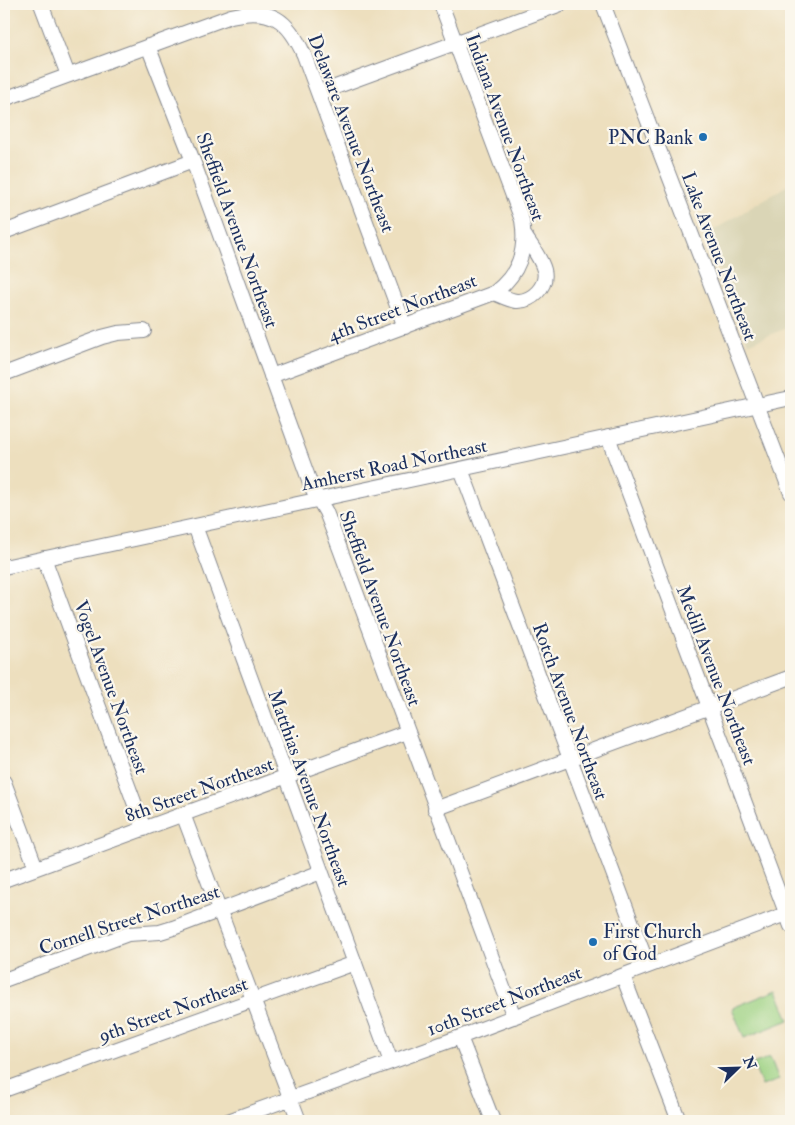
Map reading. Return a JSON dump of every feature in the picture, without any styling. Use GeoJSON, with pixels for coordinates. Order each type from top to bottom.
{"type":"FeatureCollection","features":[{"type":"Feature","properties":{"kind":"street"},"geometry":{"type":"LineString","coordinates":[[41,4],[68,75]]}},
{"type":"Feature","properties":{"kind":"street","name":"Indiana Avenue Northeast"},"geometry":{"type":"LineString","coordinates":[[440,4],[522,220],[525,236],[544,268],[545,275],[542,285]]}},
{"type":"Feature","properties":{"kind":"street"},"geometry":{"type":"LineString","coordinates":[[319,93],[560,4]]}},
{"type":"Feature","properties":{"kind":"street","name":"Lake Avenue Northeast"},"geometry":{"type":"LineString","coordinates":[[603,4],[791,493]]}},
{"type":"Feature","properties":{"kind":"street","name":"Delaware Avenue Northeast"},"geometry":{"type":"LineString","coordinates":[[4,99],[231,16],[255,12],[284,22],[297,38],[319,93],[405,327]]}},
{"type":"Feature","properties":{"kind":"street","name":"Sheffield Avenue Northeast"},"geometry":{"type":"LineString","coordinates":[[148,46],[193,161],[318,500],[326,512],[337,540],[435,809],[514,1017]]}},
{"type":"Feature","properties":{"kind":"street"},"geometry":{"type":"LineString","coordinates":[[4,232],[193,161]]}},
{"type":"Feature","properties":{"kind":"street","name":"Indiana Avenue Northeast"},"geometry":{"type":"LineString","coordinates":[[494,293],[506,282],[519,264],[525,236]]}},
{"type":"Feature","properties":{"kind":"street","name":"4th Street Northeast"},"geometry":{"type":"LineString","coordinates":[[271,376],[494,293],[514,300],[524,300],[536,294],[542,285]]}},
{"type":"Feature","properties":{"kind":"street"},"geometry":{"type":"LineString","coordinates":[[4,374],[102,337],[118,333],[144,331]]}},
{"type":"Feature","properties":{"kind":"street","name":"Amherst Road Northeast"},"geometry":{"type":"LineString","coordinates":[[4,567],[791,398]]}},
{"type":"Feature","properties":{"kind":"street","name":"Medill Avenue Northeast"},"geometry":{"type":"LineString","coordinates":[[608,437],[708,708],[790,917]]}},
{"type":"Feature","properties":{"kind":"street","name":"Rotch Avenue Northeast"},"geometry":{"type":"LineString","coordinates":[[461,469],[568,760],[648,966]]}},
{"type":"Feature","properties":{"kind":"street","name":"Matthias Avenue Northeast"},"geometry":{"type":"LineString","coordinates":[[195,526],[354,963],[392,1062]]}},
{"type":"Feature","properties":{"kind":"street","name":"Vogel Avenue Northeast"},"geometry":{"type":"LineString","coordinates":[[44,558],[144,829]]}},
{"type":"Feature","properties":{"kind":"street"},"geometry":{"type":"LineString","coordinates":[[435,809],[791,677]]}},
{"type":"Feature","properties":{"kind":"street","name":"8th Street Northeast"},"geometry":{"type":"LineString","coordinates":[[4,880],[407,732]]}},
{"type":"Feature","properties":{"kind":"street"},"geometry":{"type":"LineString","coordinates":[[4,782],[36,868]]}},
{"type":"Feature","properties":{"kind":"street"},"geometry":{"type":"LineString","coordinates":[[183,814],[299,1121]]}},
{"type":"Feature","properties":{"kind":"street","name":"Cornell Street Northeast"},"geometry":{"type":"LineString","coordinates":[[4,980],[128,934],[160,932],[321,872]]}},
{"type":"Feature","properties":{"kind":"street","name":"10th Street Northeast"},"geometry":{"type":"LineString","coordinates":[[228,1121],[460,1037],[648,966],[790,917]]}},
{"type":"Feature","properties":{"kind":"street","name":"9th Street Northeast"},"geometry":{"type":"LineString","coordinates":[[4,1090],[354,963]]}},
{"type":"Feature","properties":{"kind":"street"},"geometry":{"type":"LineString","coordinates":[[623,976],[679,1121]]}},
{"type":"Feature","properties":{"kind":"street"},"geometry":{"type":"LineString","coordinates":[[460,1037],[493,1121]]}},
{"type":"Feature","properties":{"kind":"shaded area"},"geometry":{"type":"Polygon","coordinates":[[[791,183],[791,326],[748,344],[716,261],[709,233],[791,183]]]}},
{"type":"Feature","properties":{"kind":"green space"},"geometry":{"type":"Polygon","coordinates":[[[777,990],[789,1020],[744,1038],[732,1008],[777,990]]]}},
{"type":"Feature","properties":{"kind":"green space"},"geometry":{"type":"Polygon","coordinates":[[[770,1057],[779,1080],[762,1086],[753,1064],[770,1057]]]}},
{"type":"Feature","properties":{"kind":"place","name":"PNC Bank"},"geometry":{"type":"Point","coordinates":[703,137]}},
{"type":"Feature","properties":{"kind":"place","name":"First Church of God"},"geometry":{"type":"Point","coordinates":[593,942]}}]}
